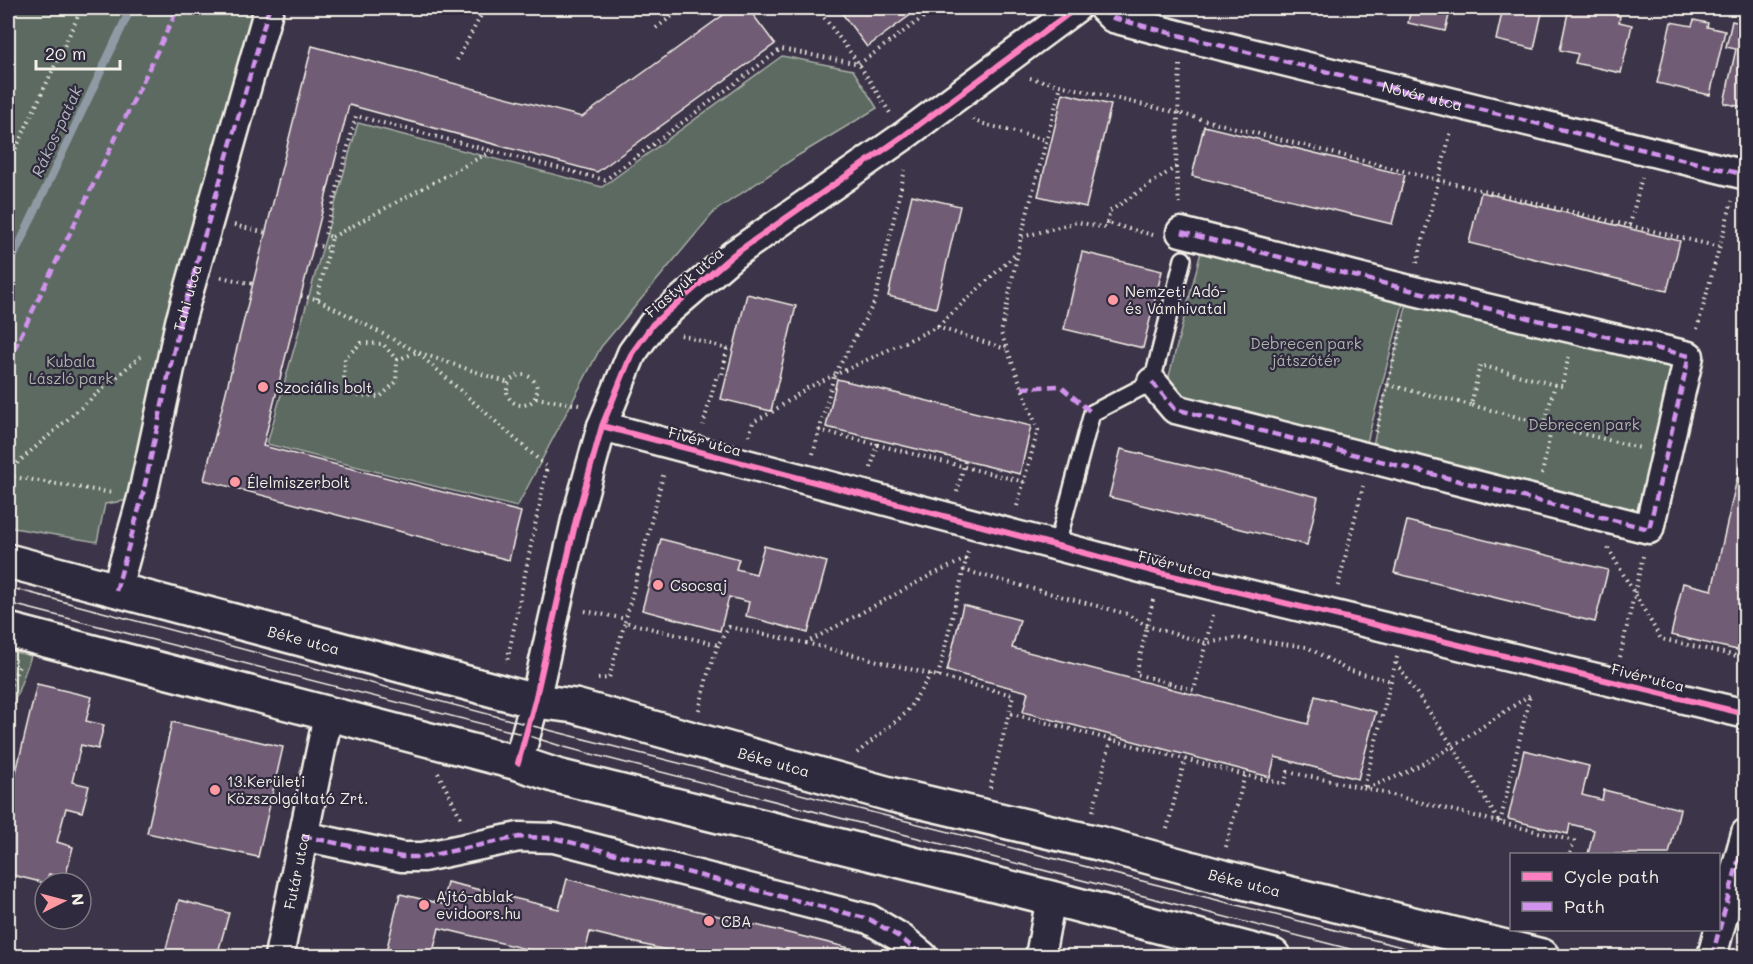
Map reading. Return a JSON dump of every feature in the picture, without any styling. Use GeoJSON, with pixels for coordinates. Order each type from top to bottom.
{"type":"FeatureCollection","features":[{"type":"Feature","properties":{"kind":"main road","name":"Béke utca"},"geometry":{"type":"LineString","coordinates":[[8,561],[535,701],[575,706],[850,783],[1542,957]]}},
{"type":"Feature","properties":{"kind":"main road"},"geometry":{"type":"LineString","coordinates":[[8,630],[519,763],[557,776],[1051,898],[1273,957]]}},
{"type":"Feature","properties":{"kind":"street","name":"Tahi utca"},"geometry":{"type":"LineString","coordinates":[[116,591],[142,498],[180,322],[269,8]]}},
{"type":"Feature","properties":{"kind":"street","name":"Fiastyúk utca"},"geometry":{"type":"LineString","coordinates":[[519,763],[576,519],[604,418],[632,353],[653,324],[733,255],[905,135],[1076,8]]}},
{"type":"Feature","properties":{"kind":"street","name":"Nővér utca"},"geometry":{"type":"LineString","coordinates":[[1103,8],[1113,18],[1182,36],[1743,174]]}},
{"type":"Feature","properties":{"kind":"street"},"geometry":{"type":"LineString","coordinates":[[1152,382],[1175,409],[1649,529],[1689,356],[1410,290],[1182,245]]}},
{"type":"Feature","properties":{"kind":"street","name":"Fivér utca"},"geometry":{"type":"LineString","coordinates":[[604,418],[684,448],[1160,573],[1746,714]]}},
{"type":"Feature","properties":{"kind":"street","name":"Futár utca"},"geometry":{"type":"LineString","coordinates":[[279,957],[328,715]]}},
{"type":"Feature","properties":{"kind":"street"},"geometry":{"type":"LineString","coordinates":[[1720,928],[1746,833]]}},
{"type":"Feature","properties":{"kind":"street"},"geometry":{"type":"LineString","coordinates":[[303,836],[402,857],[423,857],[519,837],[554,838],[869,919],[901,938],[923,957]]}},
{"type":"Feature","properties":{"kind":"street"},"geometry":{"type":"LineString","coordinates":[[1040,957],[1051,898]]}},
{"type":"Feature","properties":{"kind":"street"},"geometry":{"type":"LineString","coordinates":[[1712,957],[1719,931]]}},
{"type":"Feature","properties":{"kind":"lane"},"geometry":{"type":"LineString","coordinates":[[1057,545],[1092,413],[1152,382],[1182,245]]}},
{"type":"Feature","properties":{"kind":"path"},"geometry":{"type":"LineString","coordinates":[[8,165],[82,8]]}},
{"type":"Feature","properties":{"kind":"path"},"geometry":{"type":"LineString","coordinates":[[457,60],[485,8]]}},
{"type":"Feature","properties":{"kind":"path"},"geometry":{"type":"LineString","coordinates":[[656,28],[683,8]]}},
{"type":"Feature","properties":{"kind":"path"},"geometry":{"type":"LineString","coordinates":[[806,480],[834,376],[875,301],[905,169],[905,135],[859,64],[817,8]]}},
{"type":"Feature","properties":{"kind":"path"},"geometry":{"type":"LineString","coordinates":[[493,151],[332,237],[325,235],[356,116],[493,151],[605,180],[781,49],[859,64],[936,8]]}},
{"type":"Feature","properties":{"kind":"path"},"geometry":{"type":"LineString","coordinates":[[1107,222],[1169,239],[1182,245],[1176,167],[1182,36]]}},
{"type":"Feature","properties":{"kind":"path"},"geometry":{"type":"LineString","coordinates":[[1011,56],[1028,78],[1178,113],[1438,180],[1720,247]]}},
{"type":"Feature","properties":{"kind":"path"},"geometry":{"type":"LineString","coordinates":[[1010,534],[1038,430],[1001,333],[1018,253],[1061,85]]}},
{"type":"Feature","properties":{"kind":"path"},"geometry":{"type":"LineString","coordinates":[[957,96],[976,122],[1046,140]]}},
{"type":"Feature","properties":{"kind":"path"},"geometry":{"type":"LineString","coordinates":[[1331,614],[1458,104]]}},
{"type":"Feature","properties":{"kind":"path"},"geometry":{"type":"LineString","coordinates":[[1630,225],[1648,151]]}},
{"type":"Feature","properties":{"kind":"path"},"geometry":{"type":"LineString","coordinates":[[1022,237],[1077,222],[1106,228],[1110,211],[1176,167]]}},
{"type":"Feature","properties":{"kind":"path"},"geometry":{"type":"LineString","coordinates":[[1689,356],[1743,174]]}},
{"type":"Feature","properties":{"kind":"path"},"geometry":{"type":"LineString","coordinates":[[317,299],[332,237]]}},
{"type":"Feature","properties":{"kind":"path"},"geometry":{"type":"LineString","coordinates":[[314,246],[329,248]]}},
{"type":"Feature","properties":{"kind":"path"},"geometry":{"type":"LineString","coordinates":[[741,463],[753,422],[807,388],[937,327],[1018,253]]}},
{"type":"Feature","properties":{"kind":"path"},"geometry":{"type":"LineString","coordinates":[[302,296],[317,299],[417,352],[509,383]]}},
{"type":"Feature","properties":{"kind":"path"},"geometry":{"type":"LineString","coordinates":[[591,680],[609,678],[625,620],[684,448],[717,375],[722,376],[727,349],[653,324]]}},
{"type":"Feature","properties":{"kind":"path"},"geometry":{"type":"LineString","coordinates":[[937,327],[1007,349]]}},
{"type":"Feature","properties":{"kind":"path"},"geometry":{"type":"LineString","coordinates":[[361,344],[382,344],[397,360],[396,382],[380,397],[359,396],[344,380],[345,358],[361,344]]}},
{"type":"Feature","properties":{"kind":"path"},"geometry":{"type":"LineString","coordinates":[[397,360],[417,352]]}},
{"type":"Feature","properties":{"kind":"path"},"geometry":{"type":"LineString","coordinates":[[417,352],[547,467],[507,662]]}},
{"type":"Feature","properties":{"kind":"path"},"geometry":{"type":"LineString","coordinates":[[8,471],[144,353]]}},
{"type":"Feature","properties":{"kind":"path"},"geometry":{"type":"LineString","coordinates":[[1471,405],[1480,365],[1562,386]]}},
{"type":"Feature","properties":{"kind":"path"},"geometry":{"type":"LineString","coordinates":[[518,375],[529,377],[537,386],[536,398],[527,405],[515,404],[507,395],[509,383],[518,375]]}},
{"type":"Feature","properties":{"kind":"path"},"geometry":{"type":"LineString","coordinates":[[1388,385],[1667,455]]}},
{"type":"Feature","properties":{"kind":"path"},"geometry":{"type":"LineString","coordinates":[[1544,423],[1555,385]]}},
{"type":"Feature","properties":{"kind":"path"},"geometry":{"type":"LineString","coordinates":[[536,398],[604,418]]}},
{"type":"Feature","properties":{"kind":"path"},"geometry":{"type":"LineString","coordinates":[[1536,502],[1552,425]]}},
{"type":"Feature","properties":{"kind":"path"},"geometry":{"type":"LineString","coordinates":[[819,430],[1024,482]]}},
{"type":"Feature","properties":{"kind":"path"},"geometry":{"type":"LineString","coordinates":[[8,476],[142,498]]}},
{"type":"Feature","properties":{"kind":"path"},"geometry":{"type":"LineString","coordinates":[[1589,514],[1661,639],[1746,658]]}},
{"type":"Feature","properties":{"kind":"path"},"geometry":{"type":"LineString","coordinates":[[938,676],[976,525]]}},
{"type":"Feature","properties":{"kind":"path"},"geometry":{"type":"LineString","coordinates":[[1615,681],[1649,529]]}},
{"type":"Feature","properties":{"kind":"path"},"geometry":{"type":"LineString","coordinates":[[806,643],[929,576],[966,560]]}},
{"type":"Feature","properties":{"kind":"path"},"geometry":{"type":"LineString","coordinates":[[963,570],[1127,614],[1147,626],[1206,643],[1236,638],[1306,647],[1347,670],[1391,681]]}},
{"type":"Feature","properties":{"kind":"path"},"geometry":{"type":"LineString","coordinates":[[1160,573],[1136,674],[1168,685],[1194,690],[1220,588]]}},
{"type":"Feature","properties":{"kind":"path"},"geometry":{"type":"LineString","coordinates":[[557,605],[625,620],[718,645]]}},
{"type":"Feature","properties":{"kind":"path"},"geometry":{"type":"LineString","coordinates":[[692,739],[708,673],[718,645],[729,627],[806,643],[1013,695],[983,816]]}},
{"type":"Feature","properties":{"kind":"path"},"geometry":{"type":"LineString","coordinates":[[1364,788],[1401,644],[1418,634]]}},
{"type":"Feature","properties":{"kind":"path"},"geometry":{"type":"LineString","coordinates":[[1396,662],[1452,745],[1500,823]]}},
{"type":"Feature","properties":{"kind":"path"},"geometry":{"type":"LineString","coordinates":[[1500,823],[1538,663]]}},
{"type":"Feature","properties":{"kind":"path"},"geometry":{"type":"LineString","coordinates":[[850,783],[857,751],[906,713],[930,674]]}},
{"type":"Feature","properties":{"kind":"path"},"geometry":{"type":"LineString","coordinates":[[1364,788],[1389,781],[1452,745],[1530,695]]}},
{"type":"Feature","properties":{"kind":"path"},"geometry":{"type":"LineString","coordinates":[[1009,713],[1153,748],[1185,759],[1284,784],[1288,772],[1364,788],[1574,841],[1571,853]]}},
{"type":"Feature","properties":{"kind":"path"},"geometry":{"type":"LineString","coordinates":[[1093,813],[1111,739]]}},
{"type":"Feature","properties":{"kind":"path"},"geometry":{"type":"LineString","coordinates":[[441,743],[437,772],[467,829],[471,847]]}},
{"type":"Feature","properties":{"kind":"path"},"geometry":{"type":"LineString","coordinates":[[1159,859],[1185,759]]}},
{"type":"Feature","properties":{"kind":"path"},"geometry":{"type":"LineString","coordinates":[[1219,876],[1245,775]]}},
{"type":"Feature","properties":{"kind":"green space","name":"Kubala László park"},"geometry":{"type":"Polygon","coordinates":[[[8,8],[269,8],[142,498],[105,504],[97,542],[8,527],[8,8]]]}},
{"type":"Feature","properties":{"kind":"green space"},"geometry":{"type":"Polygon","coordinates":[[[782,56],[853,70],[877,108],[799,155],[715,211],[601,347],[517,507],[267,444],[358,123],[602,187],[782,56]]]}},
{"type":"Feature","properties":{"kind":"green space","name":"Debrecen park játszótér"},"geometry":{"type":"Polygon","coordinates":[[[1202,248],[1405,296],[1366,446],[1182,401],[1168,380],[1202,248]]]}},
{"type":"Feature","properties":{"kind":"green space","name":"Debrecen park"},"geometry":{"type":"Polygon","coordinates":[[[1410,290],[1689,356],[1649,529],[1370,457],[1410,290]]]}},
{"type":"Feature","properties":{"kind":"green space"},"geometry":{"type":"Polygon","coordinates":[[[8,650],[31,656],[8,719],[8,650]]]}},
{"type":"Feature","properties":{"kind":"building"},"geometry":{"type":"Polygon","coordinates":[[[733,8],[748,8],[775,44],[597,172],[349,105],[263,446],[521,512],[509,560],[204,480],[312,46],[582,117],[733,8]]]}},
{"type":"Feature","properties":{"kind":"building"},"geometry":{"type":"Polygon","coordinates":[[[838,8],[920,8],[867,47],[838,8]]]}},
{"type":"Feature","properties":{"kind":"building"},"geometry":{"type":"Polygon","coordinates":[[[1411,8],[1451,8],[1445,31],[1408,23],[1411,8]]]}},
{"type":"Feature","properties":{"kind":"building"},"geometry":{"type":"Polygon","coordinates":[[[1503,8],[1543,8],[1534,49],[1496,40],[1503,8]]]}},
{"type":"Feature","properties":{"kind":"building"},"geometry":{"type":"Polygon","coordinates":[[[1569,8],[1588,12],[1589,8],[1620,16],[1619,22],[1632,25],[1621,73],[1575,63],[1578,54],[1560,50],[1569,8]]]}},
{"type":"Feature","properties":{"kind":"building"},"geometry":{"type":"Polygon","coordinates":[[[1694,20],[1708,23],[1707,27],[1725,31],[1710,95],[1657,83],[1671,22],[1692,26],[1694,20]]]}},
{"type":"Feature","properties":{"kind":"building"},"geometry":{"type":"Polygon","coordinates":[[[1732,21],[1746,24],[1746,108],[1724,103],[1736,49],[1726,47],[1732,21]]]}},
{"type":"Feature","properties":{"kind":"building"},"geometry":{"type":"Polygon","coordinates":[[[1063,93],[1111,105],[1086,207],[1038,196],[1063,93]]]}},
{"type":"Feature","properties":{"kind":"building"},"geometry":{"type":"Polygon","coordinates":[[[1204,126],[1405,175],[1392,224],[1192,176],[1204,126]]]}},
{"type":"Feature","properties":{"kind":"building"},"geometry":{"type":"Polygon","coordinates":[[[1481,192],[1680,241],[1667,291],[1469,243],[1481,192]]]}},
{"type":"Feature","properties":{"kind":"building"},"geometry":{"type":"Polygon","coordinates":[[[912,195],[960,206],[936,308],[888,296],[912,195]]]}},
{"type":"Feature","properties":{"kind":"building","name":"Nemzeti Adó- és Vámhivatal"},"geometry":{"type":"Polygon","coordinates":[[[1082,252],[1162,271],[1143,348],[1064,329],[1082,252]]]}},
{"type":"Feature","properties":{"kind":"building"},"geometry":{"type":"Polygon","coordinates":[[[747,294],[796,306],[771,411],[721,399],[747,294]]]}},
{"type":"Feature","properties":{"kind":"building"},"geometry":{"type":"Polygon","coordinates":[[[837,379],[1031,426],[1020,474],[826,427],[837,379]]]}},
{"type":"Feature","properties":{"kind":"building"},"geometry":{"type":"Polygon","coordinates":[[[1746,439],[1746,652],[1671,635],[1683,583],[1712,590],[1746,439]]]}},
{"type":"Feature","properties":{"kind":"building"},"geometry":{"type":"Polygon","coordinates":[[[1121,449],[1318,497],[1307,545],[1109,497],[1121,449]]]}},
{"type":"Feature","properties":{"kind":"building"},"geometry":{"type":"Polygon","coordinates":[[[1407,521],[1608,570],[1595,622],[1394,573],[1407,521]]]}},
{"type":"Feature","properties":{"kind":"building"},"geometry":{"type":"Polygon","coordinates":[[[661,539],[739,559],[736,569],[756,574],[764,546],[827,562],[808,633],[746,616],[749,602],[729,597],[720,631],[642,610],[661,539]]]}},
{"type":"Feature","properties":{"kind":"building"},"geometry":{"type":"Polygon","coordinates":[[[963,605],[1020,620],[1012,648],[1308,724],[1315,696],[1376,712],[1358,779],[1275,757],[1270,777],[1023,712],[1028,692],[947,671],[963,605]]]}},
{"type":"Feature","properties":{"kind":"building"},"geometry":{"type":"Polygon","coordinates":[[[37,684],[92,697],[86,721],[104,725],[98,749],[81,745],[72,782],[89,786],[82,812],[66,808],[57,842],[73,847],[67,871],[33,871],[33,880],[8,874],[8,806],[37,684]]]}},
{"type":"Feature","properties":{"kind":"building","name":"13.Kerületi Közszolgáltató Zrt."},"geometry":{"type":"Polygon","coordinates":[[[172,722],[283,747],[258,857],[147,833],[172,722]]]}},
{"type":"Feature","properties":{"kind":"building","name":"13.Kerületi Közszolgáltató Zrt."},"geometry":{"type":"Polygon","coordinates":[[[172,722],[283,747],[258,857],[147,833],[172,722]]]}},
{"type":"Feature","properties":{"kind":"building"},"geometry":{"type":"Polygon","coordinates":[[[1524,750],[1589,766],[1582,795],[1602,800],[1604,790],[1680,809],[1669,853],[1588,853],[1594,830],[1570,824],[1568,834],[1508,819],[1524,750]]]}},
{"type":"Feature","properties":{"kind":"building"},"geometry":{"type":"Polygon","coordinates":[[[567,879],[858,950],[856,956],[691,956],[590,932],[584,956],[555,956],[439,928],[432,956],[385,956],[400,894],[442,904],[447,882],[559,909],[567,879]]]}},
{"type":"Feature","properties":{"kind":"building"},"geometry":{"type":"Polygon","coordinates":[[[179,900],[229,913],[217,956],[164,956],[179,900]]]}},
{"type":"Feature","properties":{"kind":"waterway","name":"Rákos-patak"},"geometry":{"type":"LineString","coordinates":[[8,268],[131,8]]}},
{"type":"Feature","properties":{"kind":"tram line"},"geometry":{"type":"LineString","coordinates":[[8,587],[529,725],[1437,956]]}},
{"type":"Feature","properties":{"kind":"tram line"},"geometry":{"type":"LineString","coordinates":[[8,603],[1377,956]]}},
{"type":"Feature","properties":{"kind":"marked path"},"geometry":{"type":"LineString","coordinates":[[8,362],[178,8]]}},
{"type":"Feature","properties":{"kind":"marked path"},"geometry":{"type":"LineString","coordinates":[[116,591],[142,498],[180,322],[269,8]]}},
{"type":"Feature","properties":{"kind":"marked path"},"geometry":{"type":"LineString","coordinates":[[1103,8],[1113,18],[1182,36],[1746,175]]}},
{"type":"Feature","properties":{"kind":"marked path"},"geometry":{"type":"LineString","coordinates":[[1152,382],[1175,409],[1649,529],[1689,356],[1410,290],[1181,232]]}},
{"type":"Feature","properties":{"kind":"marked path"},"geometry":{"type":"LineString","coordinates":[[1022,388],[1060,386],[1092,413]]}},
{"type":"Feature","properties":{"kind":"marked path"},"geometry":{"type":"LineString","coordinates":[[1720,927],[1746,833]]}},
{"type":"Feature","properties":{"kind":"marked path"},"geometry":{"type":"LineString","coordinates":[[303,836],[402,857],[423,857],[519,837],[554,838],[869,919],[901,938],[923,956]]}},
{"type":"Feature","properties":{"kind":"marked path"},"geometry":{"type":"LineString","coordinates":[[1712,956],[1719,931]]}},
{"type":"Feature","properties":{"kind":"cycle path"},"geometry":{"type":"LineString","coordinates":[[518,763],[535,701],[576,520],[602,426],[632,353],[653,324],[733,255],[905,135],[1076,8]]}},
{"type":"Feature","properties":{"kind":"cycle path"},"geometry":{"type":"LineString","coordinates":[[602,426],[1160,573],[1746,714]]}},
{"type":"Feature","properties":{"kind":"place","name":"Nemzeti Adó- és Vámhivatal"},"geometry":{"type":"Point","coordinates":[1113,300]}},
{"type":"Feature","properties":{"kind":"place","name":"Szociális bolt"},"geometry":{"type":"Point","coordinates":[263,387]}},
{"type":"Feature","properties":{"kind":"place","name":"Élelmiszerbolt"},"geometry":{"type":"Point","coordinates":[235,482]}},
{"type":"Feature","properties":{"kind":"place","name":"Csocsaj"},"geometry":{"type":"Point","coordinates":[658,585]}},
{"type":"Feature","properties":{"kind":"place","name":"13.Kerületi Közszolgáltató Zrt."},"geometry":{"type":"Point","coordinates":[215,790]}},
{"type":"Feature","properties":{"kind":"place","name":"Ajtó-ablak evidoors.hu"},"geometry":{"type":"Point","coordinates":[424,905]}},
{"type":"Feature","properties":{"kind":"place","name":"CBA"},"geometry":{"type":"Point","coordinates":[709,921]}}]}
